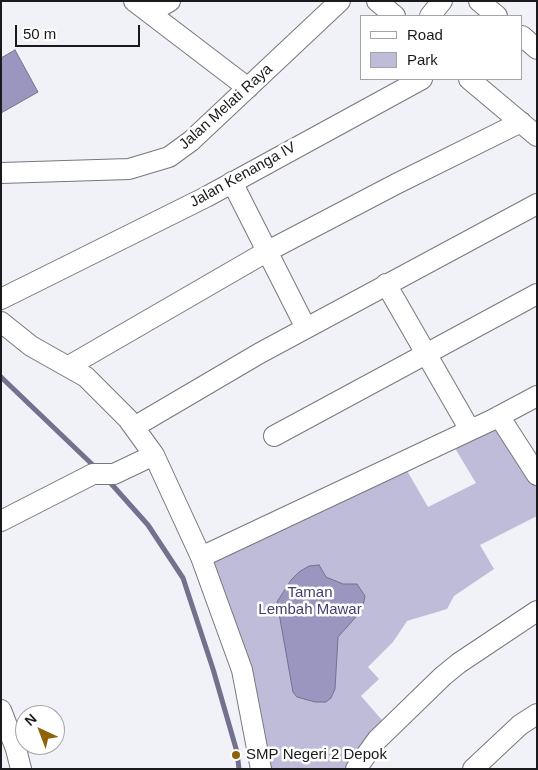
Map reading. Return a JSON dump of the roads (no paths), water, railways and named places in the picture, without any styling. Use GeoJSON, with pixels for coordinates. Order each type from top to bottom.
{"type":"FeatureCollection","features":[{"type":"Feature","properties":{"kind":"street"},"geometry":{"type":"LineString","coordinates":[[142,7],[170,1]]}},
{"type":"Feature","properties":{"kind":"street"},"geometry":{"type":"LineString","coordinates":[[377,1],[394,15]]}},
{"type":"Feature","properties":{"kind":"street"},"geometry":{"type":"LineString","coordinates":[[431,15],[442,1]]}},
{"type":"Feature","properties":{"kind":"street"},"geometry":{"type":"LineString","coordinates":[[479,1],[496,15]]}},
{"type":"Feature","properties":{"kind":"street","name":"Jalan Melati Raya"},"geometry":{"type":"LineString","coordinates":[[1,173],[129,169],[158,162],[191,141],[248,88],[332,4]]}},
{"type":"Feature","properties":{"kind":"street"},"geometry":{"type":"LineString","coordinates":[[142,7],[248,88]]}},
{"type":"Feature","properties":{"kind":"street"},"geometry":{"type":"LineString","coordinates":[[523,37],[537,49]]}},
{"type":"Feature","properties":{"kind":"street","name":"Jalan Kenanga IV"},"geometry":{"type":"LineString","coordinates":[[1,299],[150,226],[420,80]]}},
{"type":"Feature","properties":{"kind":"street"},"geometry":{"type":"LineString","coordinates":[[470,80],[537,136]]}},
{"type":"Feature","properties":{"kind":"street"},"geometry":{"type":"LineString","coordinates":[[69,366],[266,252],[396,184],[521,122]]}},
{"type":"Feature","properties":{"kind":"street"},"geometry":{"type":"LineString","coordinates":[[232,182],[306,328]]}},
{"type":"Feature","properties":{"kind":"street"},"geometry":{"type":"LineString","coordinates":[[134,427],[306,328],[537,204]]}},
{"type":"Feature","properties":{"kind":"street"},"geometry":{"type":"LineString","coordinates":[[386,284],[428,353],[470,430]]}},
{"type":"Feature","properties":{"kind":"street"},"geometry":{"type":"LineString","coordinates":[[274,436],[537,294]]}},
{"type":"Feature","properties":{"kind":"street"},"geometry":{"type":"LineString","coordinates":[[1,322],[31,346],[86,377],[134,427],[154,455],[201,557],[242,670],[261,769]]}},
{"type":"Feature","properties":{"kind":"street"},"geometry":{"type":"LineString","coordinates":[[201,557],[470,430],[537,396]]}},
{"type":"Feature","properties":{"kind":"street"},"geometry":{"type":"LineString","coordinates":[[499,416],[537,475]]}},
{"type":"Feature","properties":{"kind":"street"},"geometry":{"type":"LineString","coordinates":[[1,521],[93,474],[114,474],[154,455]]}},
{"type":"Feature","properties":{"kind":"street"},"geometry":{"type":"LineString","coordinates":[[356,769],[377,740],[448,672],[537,611]]}},
{"type":"Feature","properties":{"kind":"street"},"geometry":{"type":"LineString","coordinates":[[1,710],[9,752],[21,769]]}},
{"type":"Feature","properties":{"kind":"street"},"geometry":{"type":"LineString","coordinates":[[473,769],[520,725],[537,714]]}},
{"type":"Feature","properties":{"kind":"waterway"},"geometry":{"type":"LineString","coordinates":[[1,377],[97,469]]}},
{"type":"Feature","properties":{"kind":"waterway"},"geometry":{"type":"LineString","coordinates":[[107,479],[148,525],[183,578],[213,669],[237,752],[239,769]]}},
{"type":"Feature","properties":{"kind":"place","name":"SMP Negeri 2 Depok"},"geometry":{"type":"Point","coordinates":[236,755]}},
{"type":"Feature","properties":{"kind":"park label","name":"Taman Lembah Mawar"},"geometry":{"type":"Point","coordinates":[310,602]}}]}
